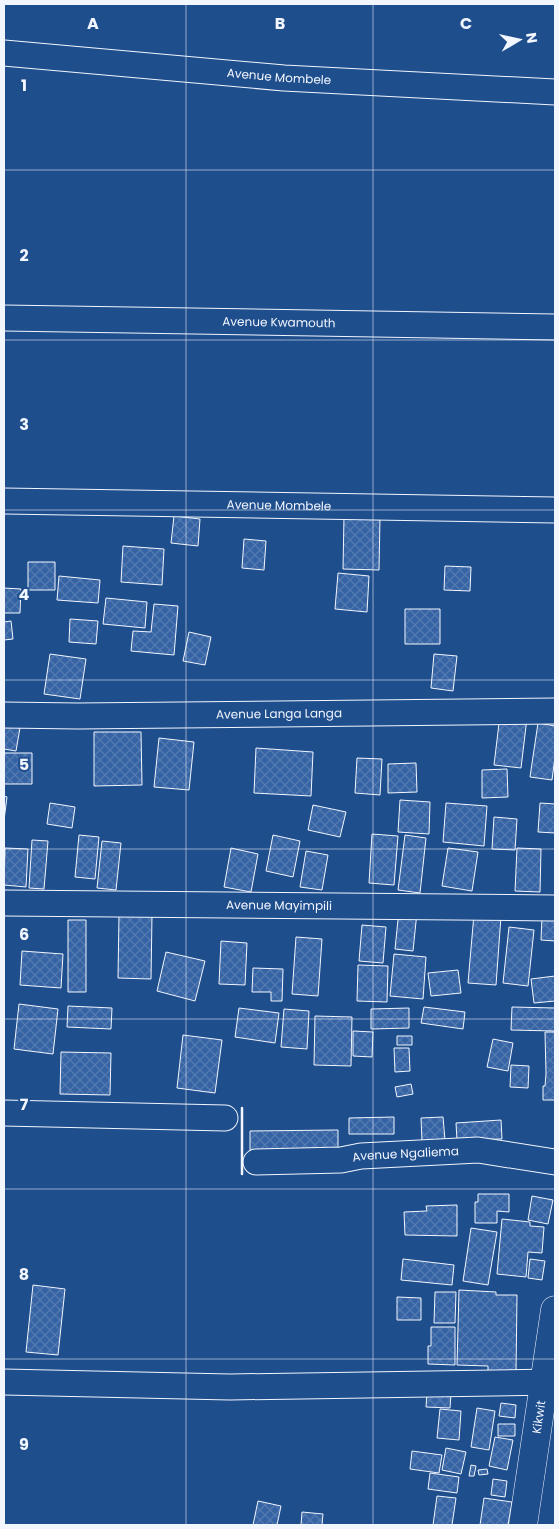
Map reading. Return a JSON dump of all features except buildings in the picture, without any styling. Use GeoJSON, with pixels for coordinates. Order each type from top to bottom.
{"type":"FeatureCollection","features":[{"type":"Feature","properties":{"kind":"main road","name":"Kikwit"},"geometry":{"type":"LineString","coordinates":[[523,1525],[549,1382],[555,1310]]}},
{"type":"Feature","properties":{"kind":"street","name":"Avenue Mombele"},"geometry":{"type":"LineString","coordinates":[[4,53],[284,78],[555,92]]}},
{"type":"Feature","properties":{"kind":"street","name":"Avenue Kwamouth"},"geometry":{"type":"LineString","coordinates":[[4,318],[555,327]]}},
{"type":"Feature","properties":{"kind":"street","name":"Avenue Mombele"},"geometry":{"type":"LineString","coordinates":[[4,501],[555,510]]}},
{"type":"Feature","properties":{"kind":"street","name":"Avenue Langa Langa"},"geometry":{"type":"LineString","coordinates":[[4,715],[88,716],[555,711]]}},
{"type":"Feature","properties":{"kind":"street","name":"Avenue Mayimpili"},"geometry":{"type":"LineString","coordinates":[[4,903],[555,908]]}},
{"type":"Feature","properties":{"kind":"street"},"geometry":{"type":"LineString","coordinates":[[4,1113],[225,1118]]}},
{"type":"Feature","properties":{"kind":"street","name":"Avenue Ngaliema"},"geometry":{"type":"LineString","coordinates":[[256,1162],[341,1160],[361,1156],[478,1150],[555,1162]]}},
{"type":"Feature","properties":{"kind":"street"},"geometry":{"type":"LineString","coordinates":[[4,1382],[230,1387],[549,1382]]}},
{"type":"Feature","properties":{"kind":"wall"},"geometry":{"type":"LineString","coordinates":[[242,1108],[242,1174]]}}]}
